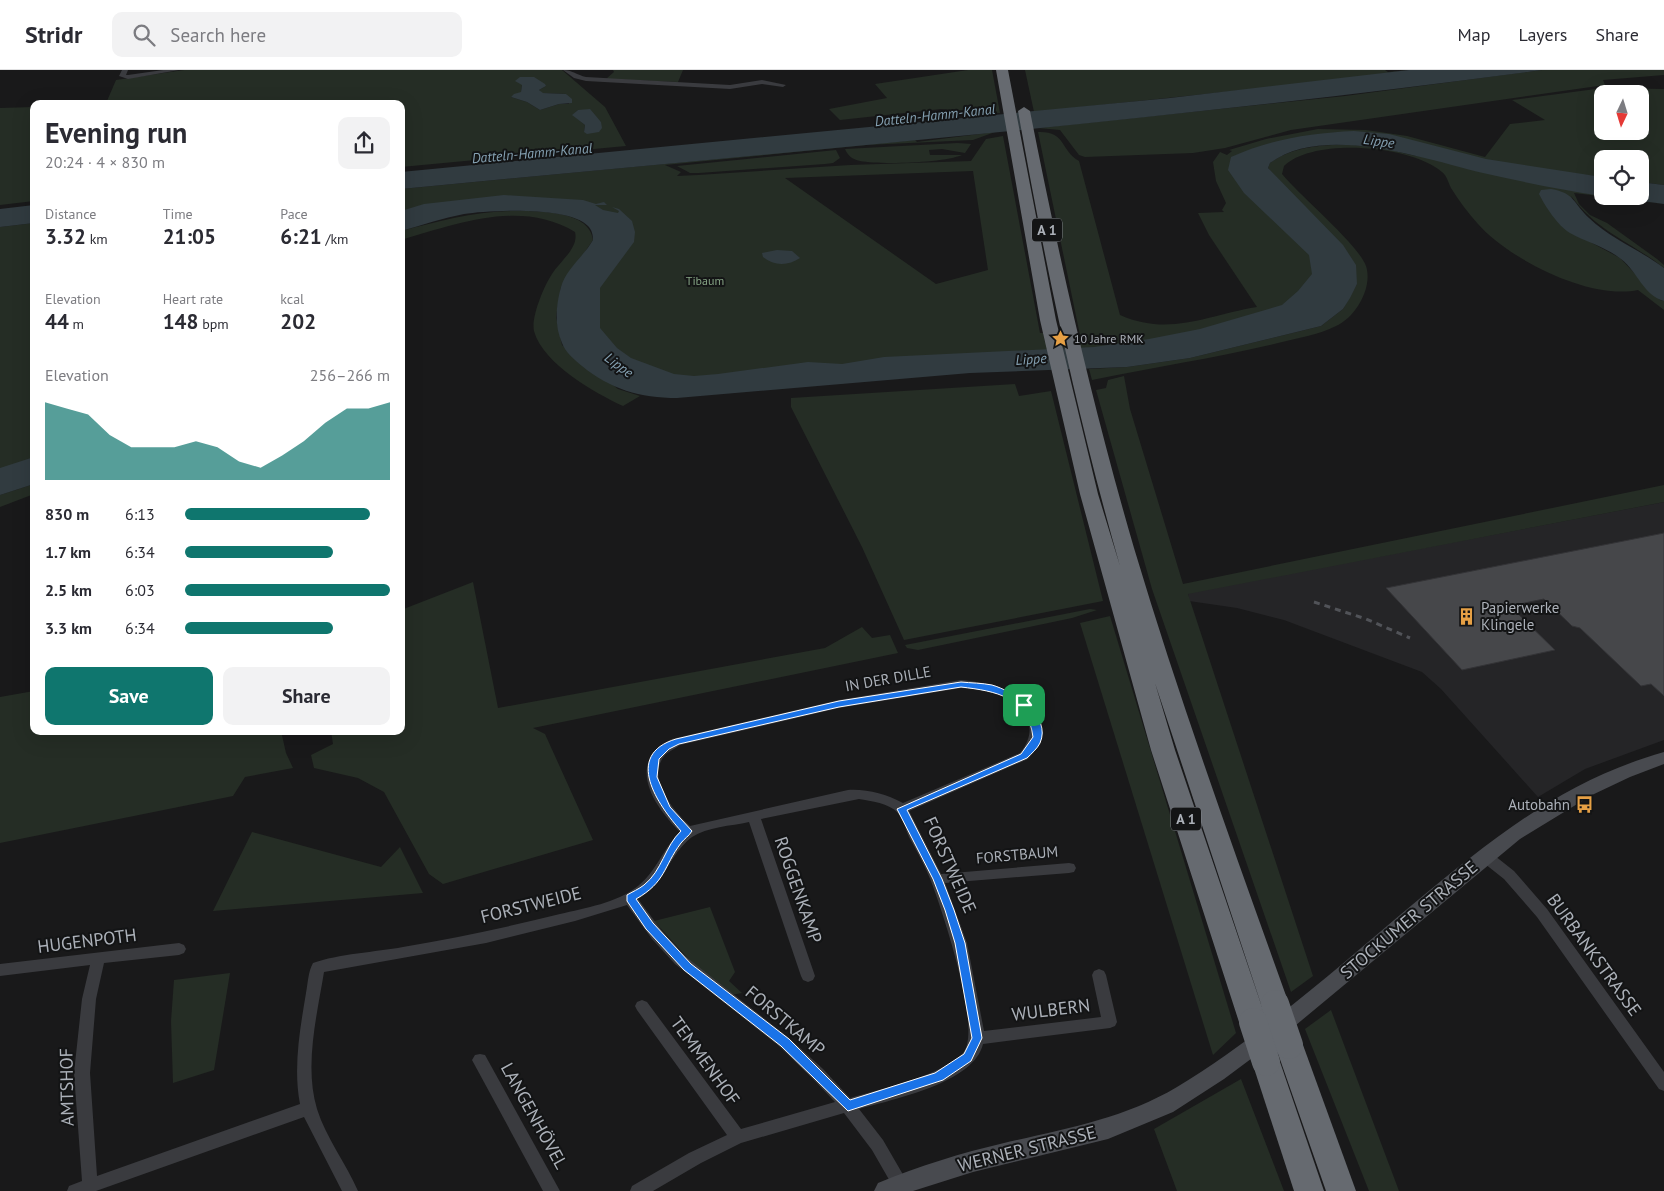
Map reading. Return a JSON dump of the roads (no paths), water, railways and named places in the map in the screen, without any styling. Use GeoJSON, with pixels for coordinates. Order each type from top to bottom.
{"type":"FeatureCollection","features":[{"type":"Feature","properties":{"kind":"highway","name":"A 1"},"geometry":{"type":"LineString","coordinates":[[1002,70],[1008,105],[1022,141],[1056,319],[1077,404],[1089,494],[1275,1004],[1341,1191]]}},
{"type":"Feature","properties":{"kind":"highway","name":"A 1"},"geometry":{"type":"LineString","coordinates":[[1022,100],[1022,141]]}},
{"type":"Feature","properties":{"kind":"highway","name":"A 1"},"geometry":{"type":"LineString","coordinates":[[1130,604],[1163,750],[1309,1191]]}},
{"type":"Feature","properties":{"kind":"main road","name":"STOCKUMER STRASSE"},"geometry":{"type":"LineString","coordinates":[[1166,1104],[1215,1074],[1263,1038],[1394,934],[1513,834],[1573,795],[1610,777],[1664,758]]}},
{"type":"Feature","properties":{"kind":"main road","name":"WERNER STRASSE"},"geometry":{"type":"LineString","coordinates":[[893,1188],[986,1158],[1096,1133],[1120,1125],[1166,1104]]}},
{"type":"Feature","properties":{"kind":"street"},"geometry":{"type":"LineString","coordinates":[[125,70],[122,76],[128,77],[176,70]]}},
{"type":"Feature","properties":{"kind":"street"},"geometry":{"type":"LineString","coordinates":[[566,70],[576,77],[586,79],[730,87],[762,82],[779,76]]}},
{"type":"Feature","properties":{"kind":"street"},"geometry":{"type":"LineString","coordinates":[[762,82],[783,85]]}},
{"type":"Feature","properties":{"kind":"street","name":"IN DER DILLE"},"geometry":{"type":"LineString","coordinates":[[687,831],[666,808],[652,777],[652,764],[655,758],[666,747],[676,742],[839,704],[961,684],[983,686],[1003,692],[1015,698],[1031,714],[1035,722],[1037,737],[1035,744],[1024,756],[902,809]]}},
{"type":"Feature","properties":{"kind":"street","name":"FORSTWEIDE"},"geometry":{"type":"LineString","coordinates":[[309,1108],[306,1088],[306,1062],[318,967],[461,943],[578,915],[630,898],[648,888],[661,872],[677,840],[687,831],[859,794],[882,798],[902,809],[937,879],[960,943],[977,1038]]}},
{"type":"Feature","properties":{"kind":"street","name":"ROGGENKAMP"},"geometry":{"type":"LineString","coordinates":[[753,816],[808,976]]}},
{"type":"Feature","properties":{"kind":"street","name":"BURBANKSTRASSE"},"geometry":{"type":"LineString","coordinates":[[1485,856],[1509,875],[1542,912],[1664,1084]]}},
{"type":"Feature","properties":{"kind":"street","name":"FORSTBAUM"},"geometry":{"type":"LineString","coordinates":[[937,879],[1069,868]]}},
{"type":"Feature","properties":{"kind":"street","name":"FORSTKAMP"},"geometry":{"type":"LineString","coordinates":[[630,898],[650,926],[688,967],[785,1042],[848,1106],[884,1153],[893,1188]]}},
{"type":"Feature","properties":{"kind":"street","name":"HUGENPOTH"},"geometry":{"type":"LineString","coordinates":[[0,970],[179,949]]}},
{"type":"Feature","properties":{"kind":"street","name":"AMTSHOF"},"geometry":{"type":"LineString","coordinates":[[90,1184],[82,1073],[89,999],[98,960]]}},
{"type":"Feature","properties":{"kind":"street","name":"WULBERN"},"geometry":{"type":"LineString","coordinates":[[977,1038],[1110,1022],[1099,975]]}},
{"type":"Feature","properties":{"kind":"street","name":"TEMMENHOF"},"geometry":{"type":"LineString","coordinates":[[642,1006],[738,1137]]}},
{"type":"Feature","properties":{"kind":"street"},"geometry":{"type":"LineString","coordinates":[[638,1191],[695,1158],[738,1137],[792,1120],[848,1106],[939,1077],[968,1058],[977,1038]]}},
{"type":"Feature","properties":{"kind":"street","name":"LANGENHÖVEL"},"geometry":{"type":"LineString","coordinates":[[480,1060],[552,1191]]}},
{"type":"Feature","properties":{"kind":"street"},"geometry":{"type":"LineString","coordinates":[[75,1191],[90,1184],[309,1108],[350,1191]]}},
{"type":"Feature","properties":{"kind":"water"},"geometry":{"type":"Polygon","coordinates":[[[1409,70],[1542,70],[1257,105],[1115,120],[405,189],[405,172],[1170,98],[1409,70]]]}},
{"type":"Feature","properties":{"kind":"water"},"geometry":{"type":"Polygon","coordinates":[[[520,77],[534,77],[545,84],[546,86],[539,90],[543,93],[566,94],[572,99],[572,103],[559,104],[540,110],[527,102],[511,97],[521,92],[522,85],[515,81],[520,77]]]}},
{"type":"Feature","properties":{"kind":"water"},"geometry":{"type":"Polygon","coordinates":[[[590,109],[601,122],[602,128],[599,132],[587,134],[584,132],[585,125],[572,115],[578,110],[590,109]]]}},
{"type":"Feature","properties":{"kind":"water","name":"Lippe"},"geometry":{"type":"Polygon","coordinates":[[[1354,131],[1389,134],[1486,159],[1594,176],[1594,195],[1513,180],[1404,153],[1375,148],[1346,145],[1318,146],[1292,151],[1270,163],[1268,168],[1343,245],[1356,265],[1357,284],[1350,298],[1343,309],[1321,326],[1190,358],[1127,367],[970,373],[677,398],[663,398],[626,391],[603,381],[582,366],[565,350],[559,336],[557,322],[557,308],[561,287],[571,268],[593,240],[588,226],[579,220],[548,212],[492,211],[464,214],[405,230],[405,210],[424,204],[504,195],[583,200],[596,204],[604,202],[607,205],[595,205],[603,210],[618,213],[619,211],[612,207],[619,209],[632,221],[635,232],[634,242],[600,288],[600,328],[617,348],[631,358],[674,374],[694,376],[808,362],[842,364],[884,357],[1094,347],[1200,329],[1282,305],[1298,291],[1312,274],[1309,255],[1244,193],[1228,170],[1231,157],[1276,141],[1322,133],[1354,131]]]}},
{"type":"Feature","properties":{"kind":"water"},"geometry":{"type":"Polygon","coordinates":[[[1649,183],[1664,185],[1664,204],[1649,202],[1649,183]]]}},
{"type":"Feature","properties":{"kind":"water"},"geometry":{"type":"Polygon","coordinates":[[[1551,189],[1565,193],[1598,225],[1664,268],[1664,301],[1651,294],[1621,259],[1609,251],[1565,230],[1548,210],[1539,194],[1541,190],[1551,189]]]}},
{"type":"Feature","properties":{"kind":"water"},"geometry":{"type":"Polygon","coordinates":[[[30,205],[30,223],[0,227],[0,209],[30,205]]]}},
{"type":"Feature","properties":{"kind":"water"},"geometry":{"type":"Polygon","coordinates":[[[777,250],[792,251],[800,258],[786,264],[781,264],[763,257],[762,253],[777,250]]]}},
{"type":"Feature","properties":{"kind":"water"},"geometry":{"type":"Polygon","coordinates":[[[30,458],[30,485],[0,495],[0,468],[30,458]]]}},
{"type":"Feature","properties":{"kind":"railway"},"geometry":{"type":"LineString","coordinates":[[1314,602],[1366,619],[1410,638]]}},
{"type":"Feature","properties":{"kind":"place","name":"10 Jahre RMK"},"geometry":{"type":"Point","coordinates":[1060,339]}},
{"type":"Feature","properties":{"kind":"place","name":"Papierwerke Klingele"},"geometry":{"type":"Point","coordinates":[1467,617]}},
{"type":"Feature","properties":{"kind":"place","name":"Autobahn"},"geometry":{"type":"Point","coordinates":[1584,805]}},
{"type":"Feature","properties":{"kind":"water label","name":"Datteln-Hamm-Kanal"},"geometry":{"type":"Point","coordinates":[935,115]}},
{"type":"Feature","properties":{"kind":"water label","name":"Datteln-Hamm-Kanal"},"geometry":{"type":"Point","coordinates":[532,153]}},
{"type":"Feature","properties":{"kind":"park label","name":"Tibaum"},"geometry":{"type":"Point","coordinates":[705,281]}}]}
